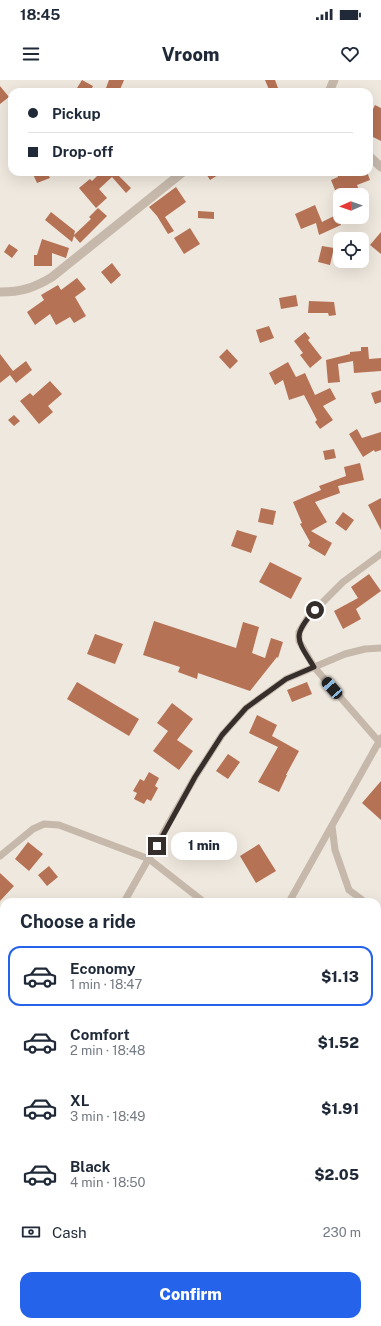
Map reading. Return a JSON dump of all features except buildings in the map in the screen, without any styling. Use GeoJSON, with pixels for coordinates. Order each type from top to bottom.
{"type":"FeatureCollection","features":[{"type":"Feature","properties":{"kind":"street"},"geometry":{"type":"LineString","coordinates":[[373,160],[381,167]]}},
{"type":"Feature","properties":{"kind":"street"},"geometry":{"type":"LineString","coordinates":[[0,292],[16,292],[30,288],[52,278],[177,176]]}},
{"type":"Feature","properties":{"kind":"street"},"geometry":{"type":"LineString","coordinates":[[291,898],[380,741],[314,667],[299,641],[299,632],[308,617],[343,582],[381,554]]}},
{"type":"Feature","properties":{"kind":"street"},"geometry":{"type":"LineString","coordinates":[[126,898],[195,777],[222,735],[246,708],[286,679],[345,654],[365,649],[381,648]]}},
{"type":"Feature","properties":{"kind":"street"},"geometry":{"type":"LineString","coordinates":[[0,856],[33,829],[44,824],[59,825],[149,859],[199,898]]}},
{"type":"Feature","properties":{"kind":"street"},"geometry":{"type":"LineString","coordinates":[[332,826],[335,850],[349,890],[360,898]]}},
{"type":"Feature","properties":{"kind":"route"},"geometry":{"type":"LineString","coordinates":[[157,846],[195,777],[222,735],[246,708],[286,679],[314,667],[299,641],[299,632],[308,617],[315,610]]}}]}
